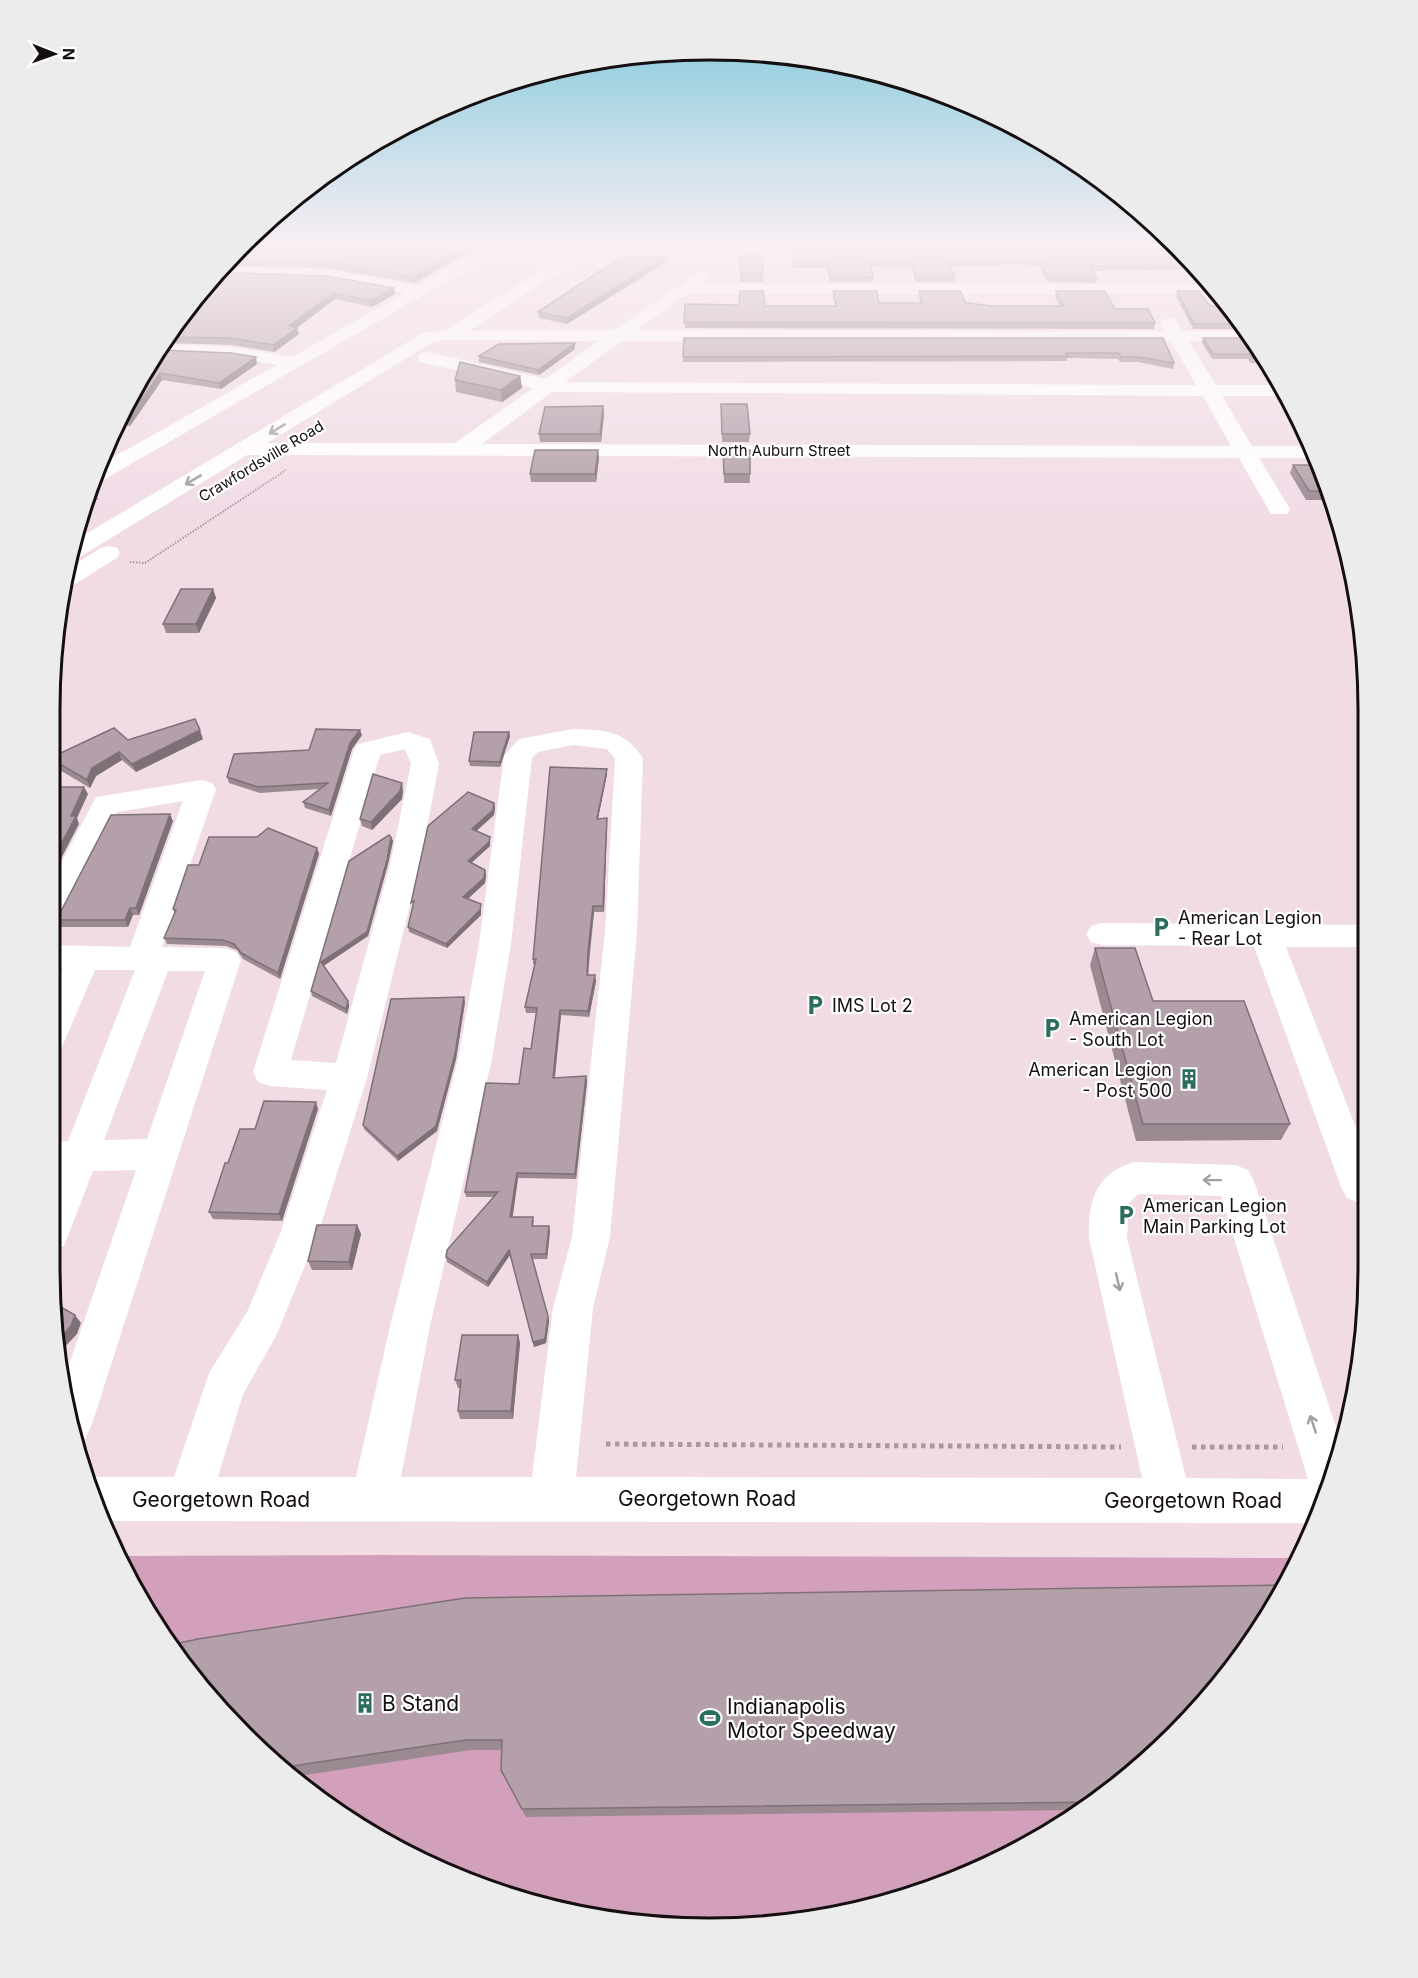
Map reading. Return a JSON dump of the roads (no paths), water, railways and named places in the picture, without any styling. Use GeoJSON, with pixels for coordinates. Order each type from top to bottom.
{"type":"FeatureCollection","features":[{"type":"Feature","properties":{"kind":"street"},"geometry":{"type":"LineString","coordinates":[[105,471],[346,333]]}},
{"type":"Feature","properties":{"kind":"street","name":"Crawfordsville Road"},"geometry":{"type":"LineString","coordinates":[[81,547],[429,337],[453,333]]}},
{"type":"Feature","properties":{"kind":"street"},"geometry":{"type":"LineString","coordinates":[[461,449],[622,333]]}},
{"type":"Feature","properties":{"kind":"street"},"geometry":{"type":"LineString","coordinates":[[1176,333],[1279,509]]}},
{"type":"Feature","properties":{"kind":"street"},"geometry":{"type":"LineString","coordinates":[[450,335],[1240,336]]}},
{"type":"Feature","properties":{"kind":"street","name":"Crawfordsville Road"},"geometry":{"type":"LineString","coordinates":[[74,575],[451,344],[450,335]]}},
{"type":"Feature","properties":{"kind":"street"},"geometry":{"type":"LineString","coordinates":[[168,349],[226,351],[294,363]]}},
{"type":"Feature","properties":{"kind":"street"},"geometry":{"type":"LineString","coordinates":[[427,358],[548,387],[1274,391]]}},
{"type":"Feature","properties":{"kind":"street"},"geometry":{"type":"LineString","coordinates":[[115,448],[144,448]]}},
{"type":"Feature","properties":{"kind":"street","name":"North Auburn Street"},"geometry":{"type":"LineString","coordinates":[[244,449],[1305,452]]}},
{"type":"Feature","properties":{"kind":"street"},"geometry":{"type":"LineString","coordinates":[[374,1498],[410,1326],[475,1059],[495,944],[518,756],[529,745],[549,740],[597,738],[617,742],[629,758],[622,921],[591,1237],[573,1308],[552,1498]]}},
{"type":"Feature","properties":{"kind":"street"},"geometry":{"type":"LineString","coordinates":[[189,1499],[224,1387],[262,1323],[299,1234],[350,1078],[405,865],[424,764],[420,745],[407,740],[368,750],[270,1072],[350,1078]]}},
{"type":"Feature","properties":{"kind":"street"},"geometry":{"type":"LineString","coordinates":[[60,894],[106,804],[202,789],[149,958],[65,1156],[60,1182]]}},
{"type":"Feature","properties":{"kind":"street"},"geometry":{"type":"LineString","coordinates":[[1102,934],[1358,936]]}},
{"type":"Feature","properties":{"kind":"street"},"geometry":{"type":"LineString","coordinates":[[1266,936],[1358,1181]]}},
{"type":"Feature","properties":{"kind":"street"},"geometry":{"type":"LineString","coordinates":[[60,990],[67,957],[225,960],[75,1409]]}},
{"type":"Feature","properties":{"kind":"street"},"geometry":{"type":"LineString","coordinates":[[65,1156],[159,1154]]}},
{"type":"Feature","properties":{"kind":"street"},"geometry":{"type":"LineString","coordinates":[[1169,1500],[1108,1238],[1107,1219],[1112,1197],[1120,1184],[1133,1178],[1235,1181],[1326,1464]]}},
{"type":"Feature","properties":{"kind":"street","name":"Georgetown Road"},"geometry":{"type":"LineString","coordinates":[[102,1498],[1315,1501]]}},
{"type":"Feature","properties":{"kind":"place","name":"American Legion - Rear Lot"},"geometry":{"type":"Point","coordinates":[1161,927]}},
{"type":"Feature","properties":{"kind":"place","name":"IMS Lot 2"},"geometry":{"type":"Point","coordinates":[815,1005]}},
{"type":"Feature","properties":{"kind":"place","name":"American Legion - South Lot"},"geometry":{"type":"Point","coordinates":[1052,1028]}},
{"type":"Feature","properties":{"kind":"place","name":"American Legion - Post 500"},"geometry":{"type":"Point","coordinates":[1189,1079]}},
{"type":"Feature","properties":{"kind":"place","name":"American Legion Main Parking Lot"},"geometry":{"type":"Point","coordinates":[1126,1215]}},
{"type":"Feature","properties":{"kind":"place","name":"B Stand"},"geometry":{"type":"Point","coordinates":[365,1703]}},
{"type":"Feature","properties":{"kind":"place","name":"Indianapolis Motor Speedway"},"geometry":{"type":"Point","coordinates":[710,1718]}}]}
